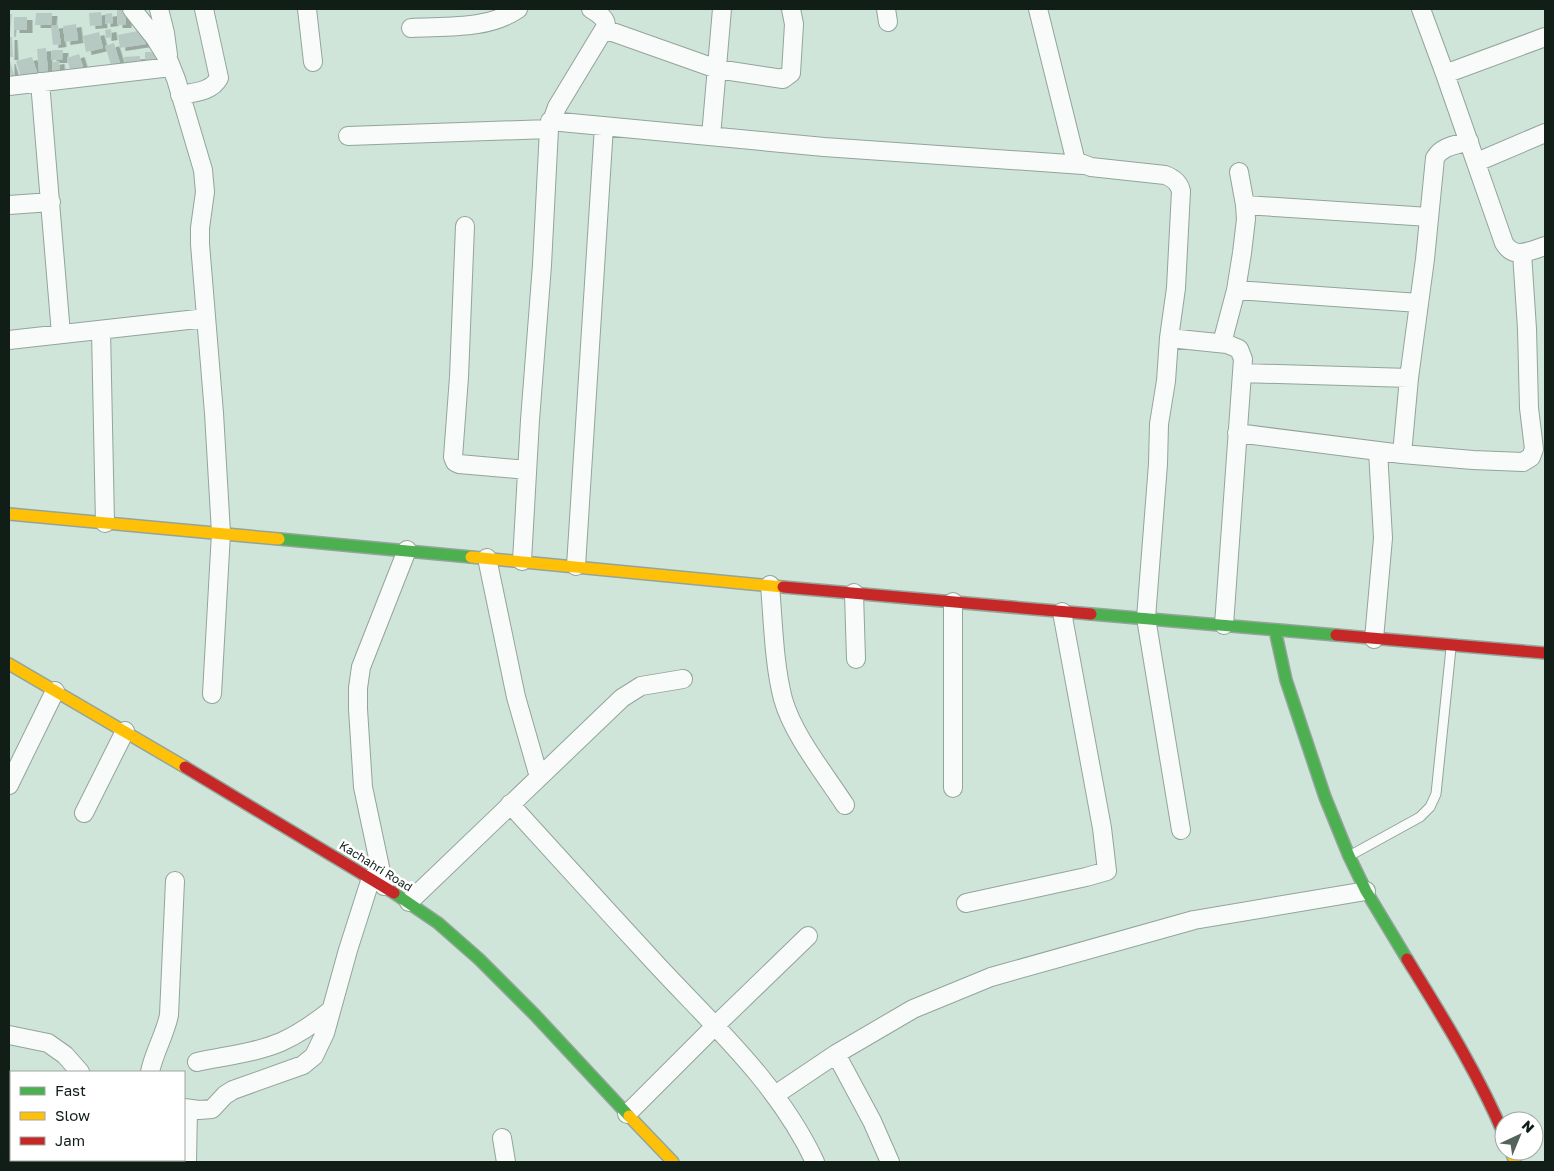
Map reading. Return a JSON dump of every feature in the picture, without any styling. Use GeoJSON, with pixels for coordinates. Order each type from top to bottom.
{"type":"FeatureCollection","features":[{"type":"Feature","properties":{"kind":"main road"},"geometry":{"type":"LineString","coordinates":[[9,514],[1062,612],[1545,653]]}},
{"type":"Feature","properties":{"kind":"main road"},"geometry":{"type":"LineString","coordinates":[[1274,630],[1286,680],[1324,797],[1350,856],[1366,890],[1453,1035],[1494,1111]]}},
{"type":"Feature","properties":{"kind":"main road","name":"Kachahri Road"},"geometry":{"type":"LineString","coordinates":[[9,664],[378,882],[438,922],[479,958],[535,1015],[673,1162]]}},
{"type":"Feature","properties":{"kind":"street"},"geometry":{"type":"LineString","coordinates":[[132,9],[155,38],[170,63]]}},
{"type":"Feature","properties":{"kind":"street"},"geometry":{"type":"LineString","coordinates":[[159,9],[170,63],[203,170],[205,192],[200,228],[200,244],[214,413],[221,534],[212,694]]}},
{"type":"Feature","properties":{"kind":"street"},"geometry":{"type":"LineString","coordinates":[[180,95],[208,89],[219,78],[204,9]]}},
{"type":"Feature","properties":{"kind":"street"},"geometry":{"type":"LineString","coordinates":[[307,9],[313,62]]}},
{"type":"Feature","properties":{"kind":"street"},"geometry":{"type":"LineString","coordinates":[[411,28],[482,24],[499,20],[518,9]]}},
{"type":"Feature","properties":{"kind":"street"},"geometry":{"type":"LineString","coordinates":[[522,561],[550,125],[557,106],[606,24],[591,9]]}},
{"type":"Feature","properties":{"kind":"street"},"geometry":{"type":"LineString","coordinates":[[711,136],[722,9]]}},
{"type":"Feature","properties":{"kind":"street"},"geometry":{"type":"LineString","coordinates":[[604,29],[717,69],[778,79],[786,78],[791,72],[794,24],[791,9]]}},
{"type":"Feature","properties":{"kind":"street"},"geometry":{"type":"LineString","coordinates":[[1038,9],[1075,158],[1083,165]]}},
{"type":"Feature","properties":{"kind":"street"},"geometry":{"type":"LineString","coordinates":[[1420,9],[1477,162],[1504,243],[1513,252],[1522,253],[1545,246]]}},
{"type":"Feature","properties":{"kind":"street"},"geometry":{"type":"LineString","coordinates":[[1445,74],[1545,37]]}},
{"type":"Feature","properties":{"kind":"street"},"geometry":{"type":"LineString","coordinates":[[9,86],[170,63]]}},
{"type":"Feature","properties":{"kind":"street"},"geometry":{"type":"LineString","coordinates":[[40,82],[61,334]]}},
{"type":"Feature","properties":{"kind":"street"},"geometry":{"type":"LineString","coordinates":[[348,136],[550,125],[604,126],[824,147],[1083,165],[1172,177],[1180,186],[1176,288],[1169,338],[1166,381],[1159,424],[1158,473],[1146,618],[1181,830]]}},
{"type":"Feature","properties":{"kind":"street"},"geometry":{"type":"LineString","coordinates":[[576,566],[604,126]]}},
{"type":"Feature","properties":{"kind":"street"},"geometry":{"type":"LineString","coordinates":[[1477,162],[1545,133]]}},
{"type":"Feature","properties":{"kind":"street"},"geometry":{"type":"LineString","coordinates":[[1402,454],[1409,378],[1426,259],[1435,158],[1445,148],[1469,141]]}},
{"type":"Feature","properties":{"kind":"street"},"geometry":{"type":"LineString","coordinates":[[1222,343],[1236,290],[1246,220],[1239,172]]}},
{"type":"Feature","properties":{"kind":"street"},"geometry":{"type":"LineString","coordinates":[[9,205],[51,202]]}},
{"type":"Feature","properties":{"kind":"street"},"geometry":{"type":"LineString","coordinates":[[1245,205],[1429,217]]}},
{"type":"Feature","properties":{"kind":"street"},"geometry":{"type":"LineString","coordinates":[[465,226],[459,378],[453,456],[455,462],[459,464],[527,470]]}},
{"type":"Feature","properties":{"kind":"street"},"geometry":{"type":"LineString","coordinates":[[1238,433],[1402,454],[1473,460],[1523,462],[1531,457],[1534,449],[1529,408],[1527,329],[1522,253]]}},
{"type":"Feature","properties":{"kind":"street"},"geometry":{"type":"LineString","coordinates":[[1236,290],[1419,303]]}},
{"type":"Feature","properties":{"kind":"street"},"geometry":{"type":"LineString","coordinates":[[9,340],[206,318]]}},
{"type":"Feature","properties":{"kind":"street"},"geometry":{"type":"LineString","coordinates":[[101,330],[105,523]]}},
{"type":"Feature","properties":{"kind":"street"},"geometry":{"type":"LineString","coordinates":[[1169,338],[1227,344],[1239,349],[1242,359],[1224,625]]}},
{"type":"Feature","properties":{"kind":"street"},"geometry":{"type":"LineString","coordinates":[[1242,373],[1409,378]]}},
{"type":"Feature","properties":{"kind":"street"},"geometry":{"type":"LineString","coordinates":[[1374,639],[1383,538],[1378,451]]}},
{"type":"Feature","properties":{"kind":"street"},"geometry":{"type":"LineString","coordinates":[[187,1162],[186,1108],[212,1109],[225,1095],[233,1090],[309,1061],[319,1047],[348,950],[378,882],[363,788],[358,688],[360,667],[407,550]]}},
{"type":"Feature","properties":{"kind":"street"},"geometry":{"type":"LineString","coordinates":[[487,558],[516,697],[539,776]]}},
{"type":"Feature","properties":{"kind":"street"},"geometry":{"type":"LineString","coordinates":[[770,585],[776,655],[783,699],[800,736],[846,805]]}},
{"type":"Feature","properties":{"kind":"street"},"geometry":{"type":"LineString","coordinates":[[854,593],[856,659]]}},
{"type":"Feature","properties":{"kind":"street"},"geometry":{"type":"LineString","coordinates":[[953,602],[953,788]]}},
{"type":"Feature","properties":{"kind":"street"},"geometry":{"type":"LineString","coordinates":[[966,903],[1106,871],[1102,828],[1062,612]]}},
{"type":"Feature","properties":{"kind":"street"},"geometry":{"type":"LineString","coordinates":[[409,902],[622,698],[641,686],[683,679]]}},
{"type":"Feature","properties":{"kind":"street"},"geometry":{"type":"LineString","coordinates":[[9,785],[55,691]]}},
{"type":"Feature","properties":{"kind":"street"},"geometry":{"type":"LineString","coordinates":[[84,813],[125,731]]}},
{"type":"Feature","properties":{"kind":"street"},"geometry":{"type":"LineString","coordinates":[[510,804],[749,1062],[775,1095],[805,1141],[815,1162]]}},
{"type":"Feature","properties":{"kind":"street"},"geometry":{"type":"LineString","coordinates":[[150,1071],[156,1050],[166,1029],[169,1015],[175,881]]}},
{"type":"Feature","properties":{"kind":"street"},"geometry":{"type":"LineString","coordinates":[[775,1095],[836,1054],[914,1009],[991,977],[1194,920],[1366,890]]}},
{"type":"Feature","properties":{"kind":"street"},"geometry":{"type":"LineString","coordinates":[[627,1114],[808,936]]}},
{"type":"Feature","properties":{"kind":"street"},"geometry":{"type":"LineString","coordinates":[[197,1062],[281,1042],[313,1024],[331,1010]]}},
{"type":"Feature","properties":{"kind":"street"},"geometry":{"type":"LineString","coordinates":[[9,1035],[48,1043],[65,1054],[79,1071]]}},
{"type":"Feature","properties":{"kind":"street"},"geometry":{"type":"LineString","coordinates":[[836,1054],[872,1121],[890,1162]]}},
{"type":"Feature","properties":{"kind":"street"},"geometry":{"type":"LineString","coordinates":[[502,1138],[506,1162]]}},
{"type":"Feature","properties":{"kind":"lane"},"geometry":{"type":"LineString","coordinates":[[1350,856],[1420,817],[1430,807],[1436,794],[1451,645]]}},
{"type":"Feature","properties":{"kind":"building"},"geometry":{"type":"Polygon","coordinates":[[[117,9],[126,9],[126,25],[117,25],[117,9]]]}},
{"type":"Feature","properties":{"kind":"building"},"geometry":{"type":"Polygon","coordinates":[[[101,12],[102,25],[90,26],[89,13],[101,12]]]}},
{"type":"Feature","properties":{"kind":"building"},"geometry":{"type":"Polygon","coordinates":[[[36,13],[52,13],[51,25],[35,25],[36,13]]]}},
{"type":"Feature","properties":{"kind":"building"},"geometry":{"type":"Polygon","coordinates":[[[112,13],[113,23],[105,24],[105,14],[112,13]]]}},
{"type":"Feature","properties":{"kind":"building"},"geometry":{"type":"Polygon","coordinates":[[[9,14],[12,14],[10,34],[9,34],[9,14]]]}},
{"type":"Feature","properties":{"kind":"building"},"geometry":{"type":"Polygon","coordinates":[[[14,17],[27,17],[27,30],[14,30],[14,17]]]}},
{"type":"Feature","properties":{"kind":"building"},"geometry":{"type":"Polygon","coordinates":[[[76,24],[78,40],[65,42],[63,26],[76,24]]]}},
{"type":"Feature","properties":{"kind":"building"},"geometry":{"type":"Polygon","coordinates":[[[58,25],[61,44],[53,45],[51,26],[58,25]]]}},
{"type":"Feature","properties":{"kind":"building"},"geometry":{"type":"Polygon","coordinates":[[[111,29],[112,37],[106,38],[105,30],[111,29]]]}},
{"type":"Feature","properties":{"kind":"building"},"geometry":{"type":"Polygon","coordinates":[[[143,30],[146,44],[120,48],[118,35],[143,30]]]}},
{"type":"Feature","properties":{"kind":"building"},"geometry":{"type":"Polygon","coordinates":[[[99,32],[103,48],[86,52],[83,36],[99,32]]]}},
{"type":"Feature","properties":{"kind":"building"},"geometry":{"type":"Polygon","coordinates":[[[9,37],[12,37],[13,57],[9,57],[9,37]]]}},
{"type":"Feature","properties":{"kind":"building"},"geometry":{"type":"Polygon","coordinates":[[[114,43],[120,63],[111,65],[105,46],[114,43]]]}},
{"type":"Feature","properties":{"kind":"building"},"geometry":{"type":"Polygon","coordinates":[[[46,48],[48,72],[39,72],[37,49],[46,48]]]}},
{"type":"Feature","properties":{"kind":"building"},"geometry":{"type":"Polygon","coordinates":[[[52,50],[63,50],[62,60],[51,60],[52,50]]]}},
{"type":"Feature","properties":{"kind":"building"},"geometry":{"type":"Polygon","coordinates":[[[145,52],[157,52],[157,66],[145,66],[145,52]]]}},
{"type":"Feature","properties":{"kind":"building"},"geometry":{"type":"Polygon","coordinates":[[[79,54],[84,70],[71,73],[67,58],[79,54]]]}},
{"type":"Feature","properties":{"kind":"building"},"geometry":{"type":"Polygon","coordinates":[[[140,56],[141,67],[125,68],[124,57],[140,56]]]}},
{"type":"Feature","properties":{"kind":"building"},"geometry":{"type":"Polygon","coordinates":[[[32,57],[38,75],[22,80],[16,61],[32,57]]]}},
{"type":"Feature","properties":{"kind":"building"},"geometry":{"type":"Polygon","coordinates":[[[10,61],[15,78],[9,79],[10,61]]]}},
{"type":"Feature","properties":{"kind":"building"},"geometry":{"type":"Polygon","coordinates":[[[59,61],[60,72],[53,73],[52,62],[59,61]]]}},
{"type":"Feature","properties":{"kind":"traffic: fast"},"geometry":{"type":"LineString","coordinates":[[279,539],[471,557]]}},
{"type":"Feature","properties":{"kind":"traffic: fast"},"geometry":{"type":"LineString","coordinates":[[1091,614],[1336,635]]}},
{"type":"Feature","properties":{"kind":"traffic: fast"},"geometry":{"type":"LineString","coordinates":[[1275,630],[1286,680],[1325,797],[1349,856],[1366,891],[1407,959]]}},
{"type":"Feature","properties":{"kind":"traffic: fast"},"geometry":{"type":"LineString","coordinates":[[394,893],[438,923],[479,959],[535,1015],[629,1116]]}},
{"type":"Feature","properties":{"kind":"traffic: slow"},"geometry":{"type":"LineString","coordinates":[[9,514],[279,539]]}},
{"type":"Feature","properties":{"kind":"traffic: slow"},"geometry":{"type":"LineString","coordinates":[[471,557],[783,587]]}},
{"type":"Feature","properties":{"kind":"traffic: slow"},"geometry":{"type":"LineString","coordinates":[[9,664],[185,767]]}},
{"type":"Feature","properties":{"kind":"traffic: slow"},"geometry":{"type":"LineString","coordinates":[[629,1116],[673,1162]]}},
{"type":"Feature","properties":{"kind":"traffic: jam"},"geometry":{"type":"LineString","coordinates":[[783,587],[1091,614]]}},
{"type":"Feature","properties":{"kind":"traffic: jam"},"geometry":{"type":"LineString","coordinates":[[1336,635],[1545,653]]}},
{"type":"Feature","properties":{"kind":"traffic: jam"},"geometry":{"type":"LineString","coordinates":[[185,767],[394,893]]}},
{"type":"Feature","properties":{"kind":"traffic: jam"},"geometry":{"type":"LineString","coordinates":[[1407,959],[1446,1023],[1494,1112]]}}]}
